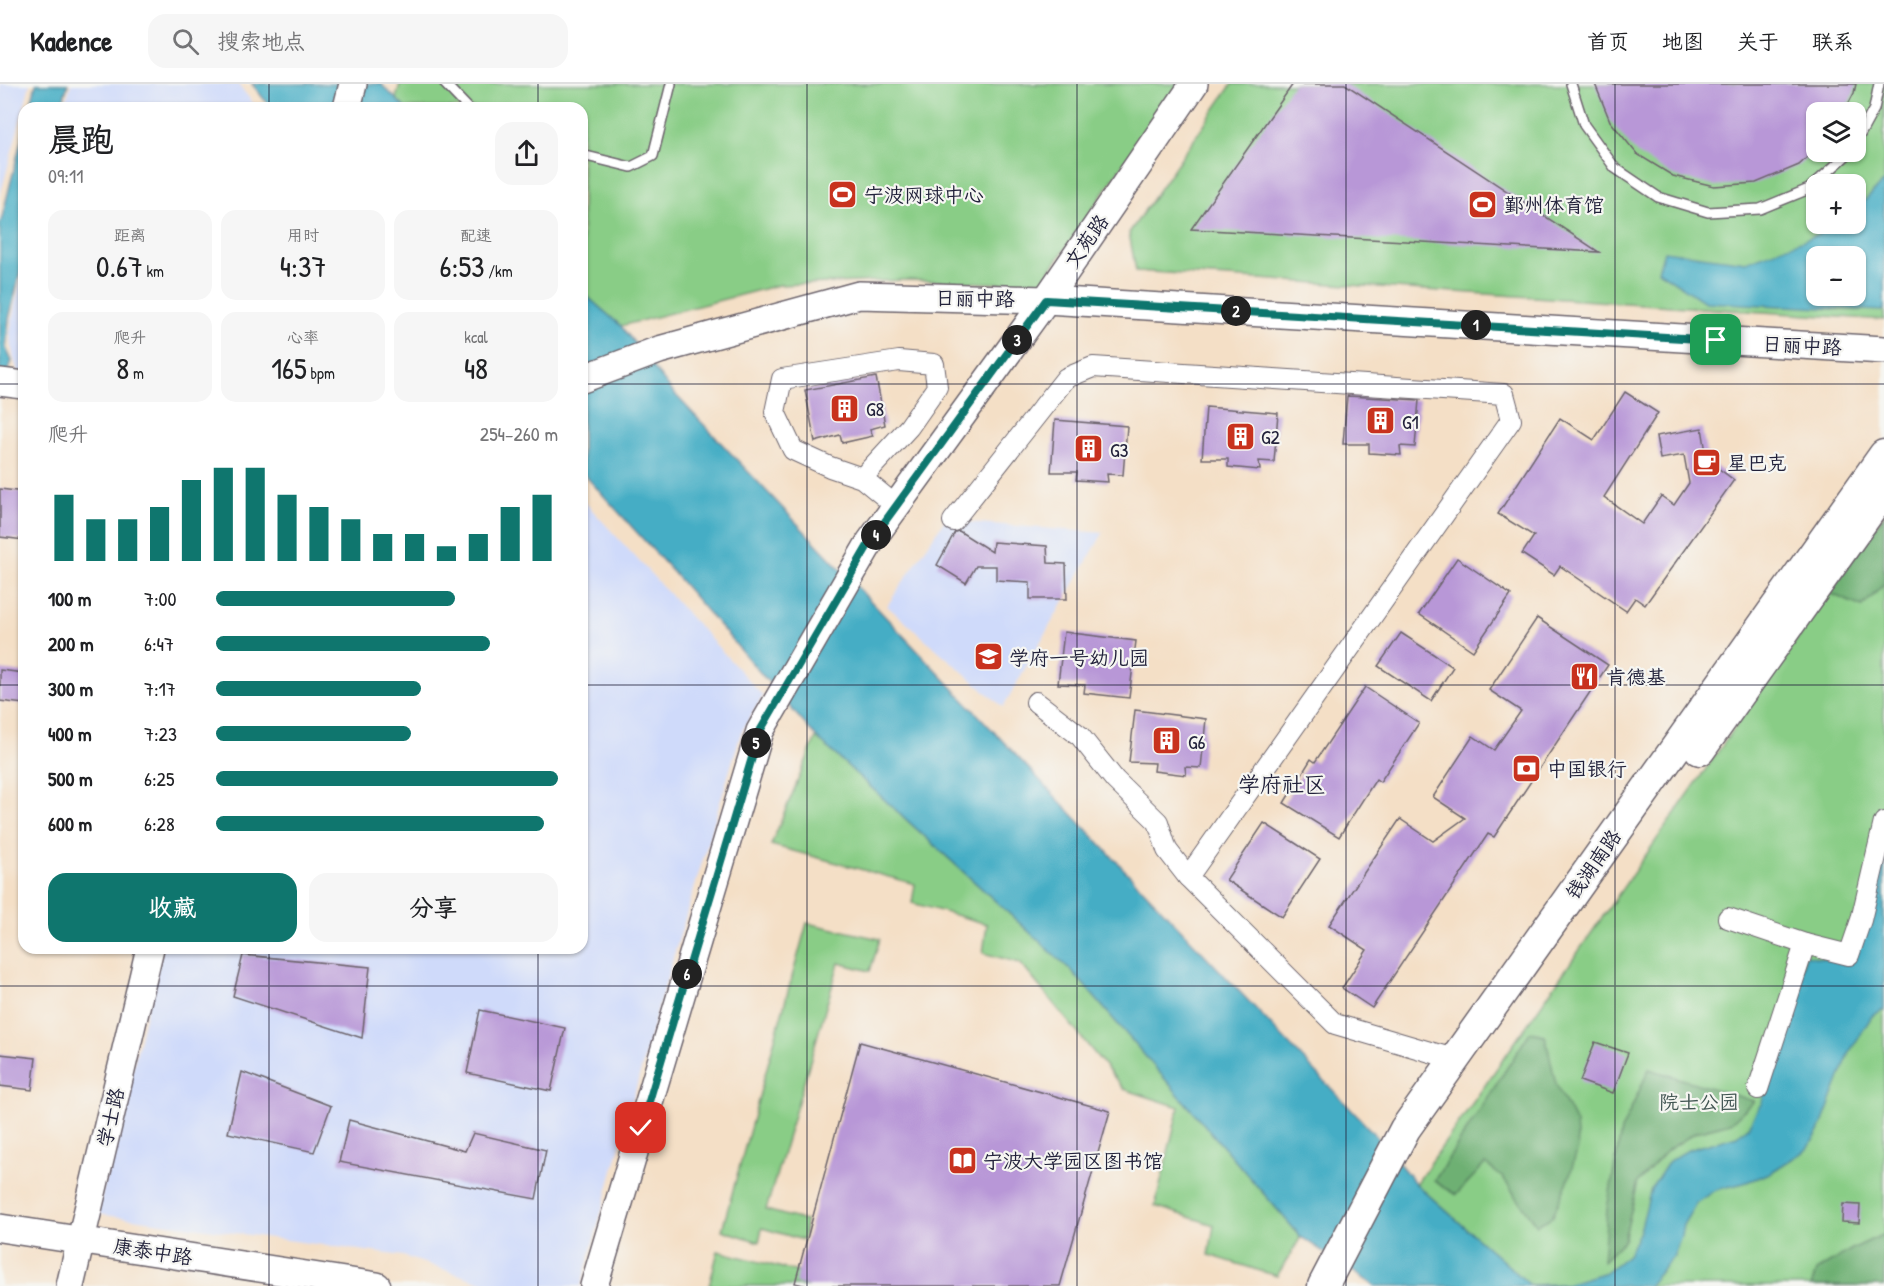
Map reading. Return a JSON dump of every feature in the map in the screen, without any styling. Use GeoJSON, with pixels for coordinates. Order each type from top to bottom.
{"type":"FeatureCollection","features":[{"type":"Feature","properties":{"kind":"main road","name":"钱湖南路"},"geometry":{"type":"LineString","coordinates":[[1331,1285],[1454,1059],[1884,455]]}},
{"type":"Feature","properties":{"kind":"main road","name":"钱湖南路"},"geometry":{"type":"LineString","coordinates":[[1413,1135],[1884,491]]}},
{"type":"Feature","properties":{"kind":"street"},"geometry":{"type":"LineString","coordinates":[[348,102],[352,84]]}},
{"type":"Feature","properties":{"kind":"street","name":"文苑路"},"geometry":{"type":"LineString","coordinates":[[594,1286],[760,731],[870,542],[1046,300],[1194,84]]}},
{"type":"Feature","properties":{"kind":"street","name":"日丽中路"},"geometry":{"type":"LineString","coordinates":[[588,377],[659,350],[859,295],[1046,300],[1884,350]]}},
{"type":"Feature","properties":{"kind":"street"},"geometry":{"type":"LineString","coordinates":[[862,478],[909,427],[937,387],[934,364],[899,361],[782,379],[775,412],[793,450],[830,467],[862,478],[897,506]]}},
{"type":"Feature","properties":{"kind":"street"},"geometry":{"type":"LineString","coordinates":[[953,520],[1066,378],[1093,367],[1504,394],[1511,420],[1188,877]]}},
{"type":"Feature","properties":{"kind":"street"},"geometry":{"type":"LineString","coordinates":[[0,382],[18,384]]}},
{"type":"Feature","properties":{"kind":"street"},"geometry":{"type":"LineString","coordinates":[[0,400],[18,402]]}},
{"type":"Feature","properties":{"kind":"street"},"geometry":{"type":"LineString","coordinates":[[1036,702],[1080,736],[1115,780],[1158,822],[1167,850],[1188,877],[1335,1024],[1454,1059]]}},
{"type":"Feature","properties":{"kind":"street"},"geometry":{"type":"LineString","coordinates":[[1728,918],[1805,944],[1849,955],[1861,920],[1884,822]]}},
{"type":"Feature","properties":{"kind":"street"},"geometry":{"type":"LineString","coordinates":[[1758,1089],[1805,944]]}},
{"type":"Feature","properties":{"kind":"street","name":"学士路"},"geometry":{"type":"LineString","coordinates":[[70,1286],[149,954]]}},
{"type":"Feature","properties":{"kind":"street","name":"康泰中路"},"geometry":{"type":"LineString","coordinates":[[0,1228],[373,1286]]}},
{"type":"Feature","properties":{"kind":"lane"},"geometry":{"type":"LineString","coordinates":[[445,84],[462,102]]}},
{"type":"Feature","properties":{"kind":"lane"},"geometry":{"type":"LineString","coordinates":[[588,156],[631,167],[653,156],[671,84]]}},
{"type":"Feature","properties":{"kind":"lane"},"geometry":{"type":"LineString","coordinates":[[1571,84],[1584,125],[1615,168],[1658,197],[1708,212],[1760,209],[1809,189],[1839,162]]}},
{"type":"Feature","properties":{"kind":"lane"},"geometry":{"type":"LineString","coordinates":[[1866,124],[1874,109],[1880,87]]}},
{"type":"Feature","properties":{"kind":"shaded area"},"geometry":{"type":"Polygon","coordinates":[[[0,84],[30,84],[25,102],[18,102],[18,129],[0,196],[0,84]]]}},
{"type":"Feature","properties":{"kind":"shaded area"},"geometry":{"type":"Polygon","coordinates":[[[71,84],[238,84],[252,102],[66,102],[71,84]]]}},
{"type":"Feature","properties":{"kind":"shaded area"},"geometry":{"type":"Polygon","coordinates":[[[18,292],[18,373],[10,333],[18,292]]]}},
{"type":"Feature","properties":{"kind":"shaded area"},"geometry":{"type":"Polygon","coordinates":[[[588,506],[763,696],[741,733],[659,1005],[581,1286],[493,1286],[403,1256],[97,1214],[161,954],[588,954],[588,506]]]}},
{"type":"Feature","properties":{"kind":"shaded area","name":"学府一号幼儿园"},"geometry":{"type":"Polygon","coordinates":[[[946,518],[953,521],[1103,533],[1003,707],[887,606],[946,518]]]}},
{"type":"Feature","properties":{"kind":"green space","name":"宁波网球中心"},"geometry":{"type":"Polygon","coordinates":[[[400,84],[1179,84],[1040,285],[907,280],[779,285],[621,326],[588,297],[588,102],[400,102],[396,98],[400,84]]]}},
{"type":"Feature","properties":{"kind":"green space","name":"鄞州体育馆"},"geometry":{"type":"Polygon","coordinates":[[[1232,84],[1884,84],[1884,320],[1136,271],[1129,233],[1232,84]]]}},
{"type":"Feature","properties":{"kind":"green space","name":"院士公园"},"geometry":{"type":"Polygon","coordinates":[[[1884,514],[1884,1286],[1531,1286],[1416,1184],[1884,514]]]}},
{"type":"Feature","properties":{"kind":"green space"},"geometry":{"type":"Polygon","coordinates":[[[1884,514],[1884,584],[1862,607],[1829,593],[1884,514]]]}},
{"type":"Feature","properties":{"kind":"green space"},"geometry":{"type":"Polygon","coordinates":[[[816,737],[1073,972],[1301,1237],[1277,1276],[1209,1255],[1214,1225],[1155,1206],[1179,1107],[1124,1089],[1020,963],[983,953],[987,924],[912,903],[915,884],[771,845],[816,737]]]}},
{"type":"Feature","properties":{"kind":"green space"},"geometry":{"type":"Polygon","coordinates":[[[807,923],[880,939],[870,971],[839,963],[766,1210],[806,1221],[803,1240],[762,1228],[759,1242],[722,1230],[807,923]]]}},
{"type":"Feature","properties":{"kind":"green space"},"geometry":{"type":"Polygon","coordinates":[[[1530,1032],[1545,1035],[1556,1084],[1576,1123],[1578,1148],[1568,1181],[1552,1217],[1537,1225],[1502,1177],[1485,1164],[1456,1195],[1434,1181],[1530,1032]]]}},
{"type":"Feature","properties":{"kind":"green space"},"geometry":{"type":"Polygon","coordinates":[[[1649,1069],[1754,1101],[1730,1123],[1696,1132],[1668,1150],[1638,1182],[1624,1240],[1603,1261],[1607,1209],[1621,1131],[1649,1069]]]}},
{"type":"Feature","properties":{"kind":"green space"},"geometry":{"type":"Polygon","coordinates":[[[1884,1234],[1884,1286],[1811,1286],[1816,1271],[1852,1249],[1884,1234]]]}},
{"type":"Feature","properties":{"kind":"green space"},"geometry":{"type":"Polygon","coordinates":[[[718,1251],[798,1272],[807,1286],[709,1286],[718,1251]]]}},
{"type":"Feature","properties":{"kind":"water"},"geometry":{"type":"Polygon","coordinates":[[[36,84],[68,84],[63,102],[32,102],[36,84]]]}},
{"type":"Feature","properties":{"kind":"water"},"geometry":{"type":"Polygon","coordinates":[[[252,84],[381,84],[399,102],[266,102],[252,84]]]}},
{"type":"Feature","properties":{"kind":"water"},"geometry":{"type":"Polygon","coordinates":[[[18,153],[18,281],[9,319],[6,348],[12,361],[0,392],[0,225],[18,153]]]}},
{"type":"Feature","properties":{"kind":"water"},"geometry":{"type":"Polygon","coordinates":[[[1884,181],[1884,309],[1882,311],[1705,302],[1658,271],[1664,251],[1746,262],[1819,234],[1866,234],[1866,199],[1884,181]]]}},
{"type":"Feature","properties":{"kind":"water"},"geometry":{"type":"Polygon","coordinates":[[[588,297],[621,326],[671,390],[1378,1138],[1416,1184],[1530,1285],[1566,1284],[1606,1272],[1628,1255],[1640,1231],[1651,1189],[1669,1161],[1688,1150],[1737,1136],[1748,1127],[1762,1102],[1806,955],[1848,964],[1884,849],[1884,1009],[1872,1016],[1850,1051],[1819,1132],[1806,1150],[1770,1173],[1744,1183],[1715,1190],[1696,1203],[1683,1225],[1674,1256],[1648,1286],[1375,1286],[1301,1237],[1073,972],[816,737],[672,571],[588,479],[588,297]]]}},
{"type":"Feature","properties":{"kind":"building"},"geometry":{"type":"Polygon","coordinates":[[[1293,84],[1345,84],[1599,252],[1191,229],[1293,84]]]}},
{"type":"Feature","properties":{"kind":"building","name":"鄞州体育馆"},"geometry":{"type":"Polygon","coordinates":[[[1595,84],[1856,84],[1849,102],[1806,102],[1806,158],[1799,165],[1756,183],[1714,186],[1673,176],[1637,154],[1610,121],[1595,84]]]}},
{"type":"Feature","properties":{"kind":"building","name":"G8"},"geometry":{"type":"Polygon","coordinates":[[[876,377],[885,425],[870,429],[873,436],[842,443],[840,435],[815,442],[805,390],[876,377]]]}},
{"type":"Feature","properties":{"kind":"building"},"geometry":{"type":"Polygon","coordinates":[[[1625,392],[1658,413],[1604,497],[1642,524],[1661,496],[1674,505],[1689,483],[1684,455],[1660,459],[1656,436],[1702,428],[1706,452],[1715,466],[1734,480],[1645,605],[1635,598],[1626,611],[1560,566],[1554,575],[1522,554],[1534,536],[1498,514],[1560,418],[1594,440],[1625,392]]]}},
{"type":"Feature","properties":{"kind":"building","name":"G1"},"geometry":{"type":"Polygon","coordinates":[[[1347,396],[1419,400],[1415,447],[1400,446],[1401,455],[1369,453],[1369,444],[1343,444],[1347,396]]]}},
{"type":"Feature","properties":{"kind":"building","name":"G2"},"geometry":{"type":"Polygon","coordinates":[[[1206,407],[1278,413],[1274,462],[1259,461],[1260,470],[1228,467],[1228,459],[1202,459],[1206,407]]]}},
{"type":"Feature","properties":{"kind":"building","name":"G3"},"geometry":{"type":"Polygon","coordinates":[[[1055,420],[1127,426],[1123,475],[1107,474],[1108,482],[1076,480],[1077,472],[1051,472],[1055,420]]]}},
{"type":"Feature","properties":{"kind":"building"},"geometry":{"type":"Polygon","coordinates":[[[0,489],[18,491],[18,539],[0,537],[0,489]]]}},
{"type":"Feature","properties":{"kind":"building"},"geometry":{"type":"Polygon","coordinates":[[[959,531],[992,552],[993,542],[1047,546],[1048,563],[1066,564],[1067,599],[1030,599],[1030,582],[996,580],[996,566],[976,566],[966,583],[937,565],[955,532],[959,531]]]}},
{"type":"Feature","properties":{"kind":"building"},"geometry":{"type":"Polygon","coordinates":[[[1457,558],[1511,595],[1473,651],[1419,614],[1457,558]]]}},
{"type":"Feature","properties":{"kind":"building"},"geometry":{"type":"Polygon","coordinates":[[[1537,618],[1608,665],[1494,837],[1488,834],[1372,1008],[1342,988],[1367,950],[1329,925],[1400,819],[1433,841],[1465,818],[1433,797],[1473,736],[1494,750],[1521,711],[1489,690],[1537,618]]]}},
{"type":"Feature","properties":{"kind":"building"},"geometry":{"type":"Polygon","coordinates":[[[1064,632],[1136,641],[1129,698],[1084,693],[1085,685],[1058,684],[1064,632]]]}},
{"type":"Feature","properties":{"kind":"building"},"geometry":{"type":"Polygon","coordinates":[[[1401,633],[1453,667],[1431,701],[1378,666],[1401,633]]]}},
{"type":"Feature","properties":{"kind":"building"},"geometry":{"type":"Polygon","coordinates":[[[0,670],[18,672],[18,703],[0,701],[0,670]]]}},
{"type":"Feature","properties":{"kind":"building"},"geometry":{"type":"Polygon","coordinates":[[[1365,687],[1419,723],[1380,782],[1376,779],[1339,837],[1284,803],[1311,759],[1315,762],[1365,687]]]}},
{"type":"Feature","properties":{"kind":"building","name":"G6"},"geometry":{"type":"Polygon","coordinates":[[[1135,710],[1206,719],[1201,768],[1185,767],[1186,775],[1154,771],[1155,763],[1129,762],[1135,710]]]}},
{"type":"Feature","properties":{"kind":"building"},"geometry":{"type":"Polygon","coordinates":[[[1264,823],[1320,859],[1282,917],[1226,880],[1264,823]]]}},
{"type":"Feature","properties":{"kind":"building"},"geometry":{"type":"Polygon","coordinates":[[[243,955],[370,967],[362,1038],[233,996],[243,955]]]}},
{"type":"Feature","properties":{"kind":"building"},"geometry":{"type":"Polygon","coordinates":[[[480,1010],[565,1028],[551,1091],[467,1073],[480,1010]]]}},
{"type":"Feature","properties":{"kind":"building","name":"宁波大学园区图书馆"},"geometry":{"type":"Polygon","coordinates":[[[860,1042],[1110,1111],[1060,1286],[807,1286],[795,1283],[860,1042]]]}},
{"type":"Feature","properties":{"kind":"building"},"geometry":{"type":"Polygon","coordinates":[[[1595,1042],[1628,1053],[1613,1093],[1580,1081],[1595,1042]]]}},
{"type":"Feature","properties":{"kind":"building"},"geometry":{"type":"Polygon","coordinates":[[[0,1054],[36,1058],[32,1090],[0,1086],[0,1054]]]}},
{"type":"Feature","properties":{"kind":"building"},"geometry":{"type":"Polygon","coordinates":[[[242,1072],[331,1106],[314,1152],[228,1133],[242,1072]]]}},
{"type":"Feature","properties":{"kind":"building"},"geometry":{"type":"Polygon","coordinates":[[[349,1120],[465,1151],[473,1133],[546,1150],[536,1199],[339,1162],[349,1120]]]}},
{"type":"Feature","properties":{"kind":"building"},"geometry":{"type":"Polygon","coordinates":[[[1843,1204],[1860,1205],[1859,1223],[1842,1222],[1843,1204]]]}},
{"type":"Feature","properties":{"kind":"place","name":"宁波网球中心"},"geometry":{"type":"Point","coordinates":[843,194]}},
{"type":"Feature","properties":{"kind":"place","name":"鄞州体育馆"},"geometry":{"type":"Point","coordinates":[1483,204]}},
{"type":"Feature","properties":{"kind":"place","name":"G8"},"geometry":{"type":"Point","coordinates":[845,408]}},
{"type":"Feature","properties":{"kind":"place","name":"G1"},"geometry":{"type":"Point","coordinates":[1381,421]}},
{"type":"Feature","properties":{"kind":"place","name":"G2"},"geometry":{"type":"Point","coordinates":[1240,436]}},
{"type":"Feature","properties":{"kind":"place","name":"G3"},"geometry":{"type":"Point","coordinates":[1089,449]}},
{"type":"Feature","properties":{"kind":"place","name":"星巴克"},"geometry":{"type":"Point","coordinates":[1706,462]}},
{"type":"Feature","properties":{"kind":"place","name":"学府一号幼儿园"},"geometry":{"type":"Point","coordinates":[988,657]}},
{"type":"Feature","properties":{"kind":"place","name":"肯德基"},"geometry":{"type":"Point","coordinates":[1585,676]}},
{"type":"Feature","properties":{"kind":"place","name":"G6"},"geometry":{"type":"Point","coordinates":[1167,741]}},
{"type":"Feature","properties":{"kind":"place","name":"中国银行"},"geometry":{"type":"Point","coordinates":[1526,768]}},
{"type":"Feature","properties":{"kind":"place","name":"宁波大学园区图书馆"},"geometry":{"type":"Point","coordinates":[962,1160]}},
{"type":"Feature","properties":{"kind":"district","name":"学府社区"},"geometry":{"type":"Point","coordinates":[1282,784]}},
{"type":"Feature","properties":{"kind":"route"},"geometry":{"type":"LineString","coordinates":[[641,1128],[760,731],[870,542],[1046,300],[1716,340]]}}]}
